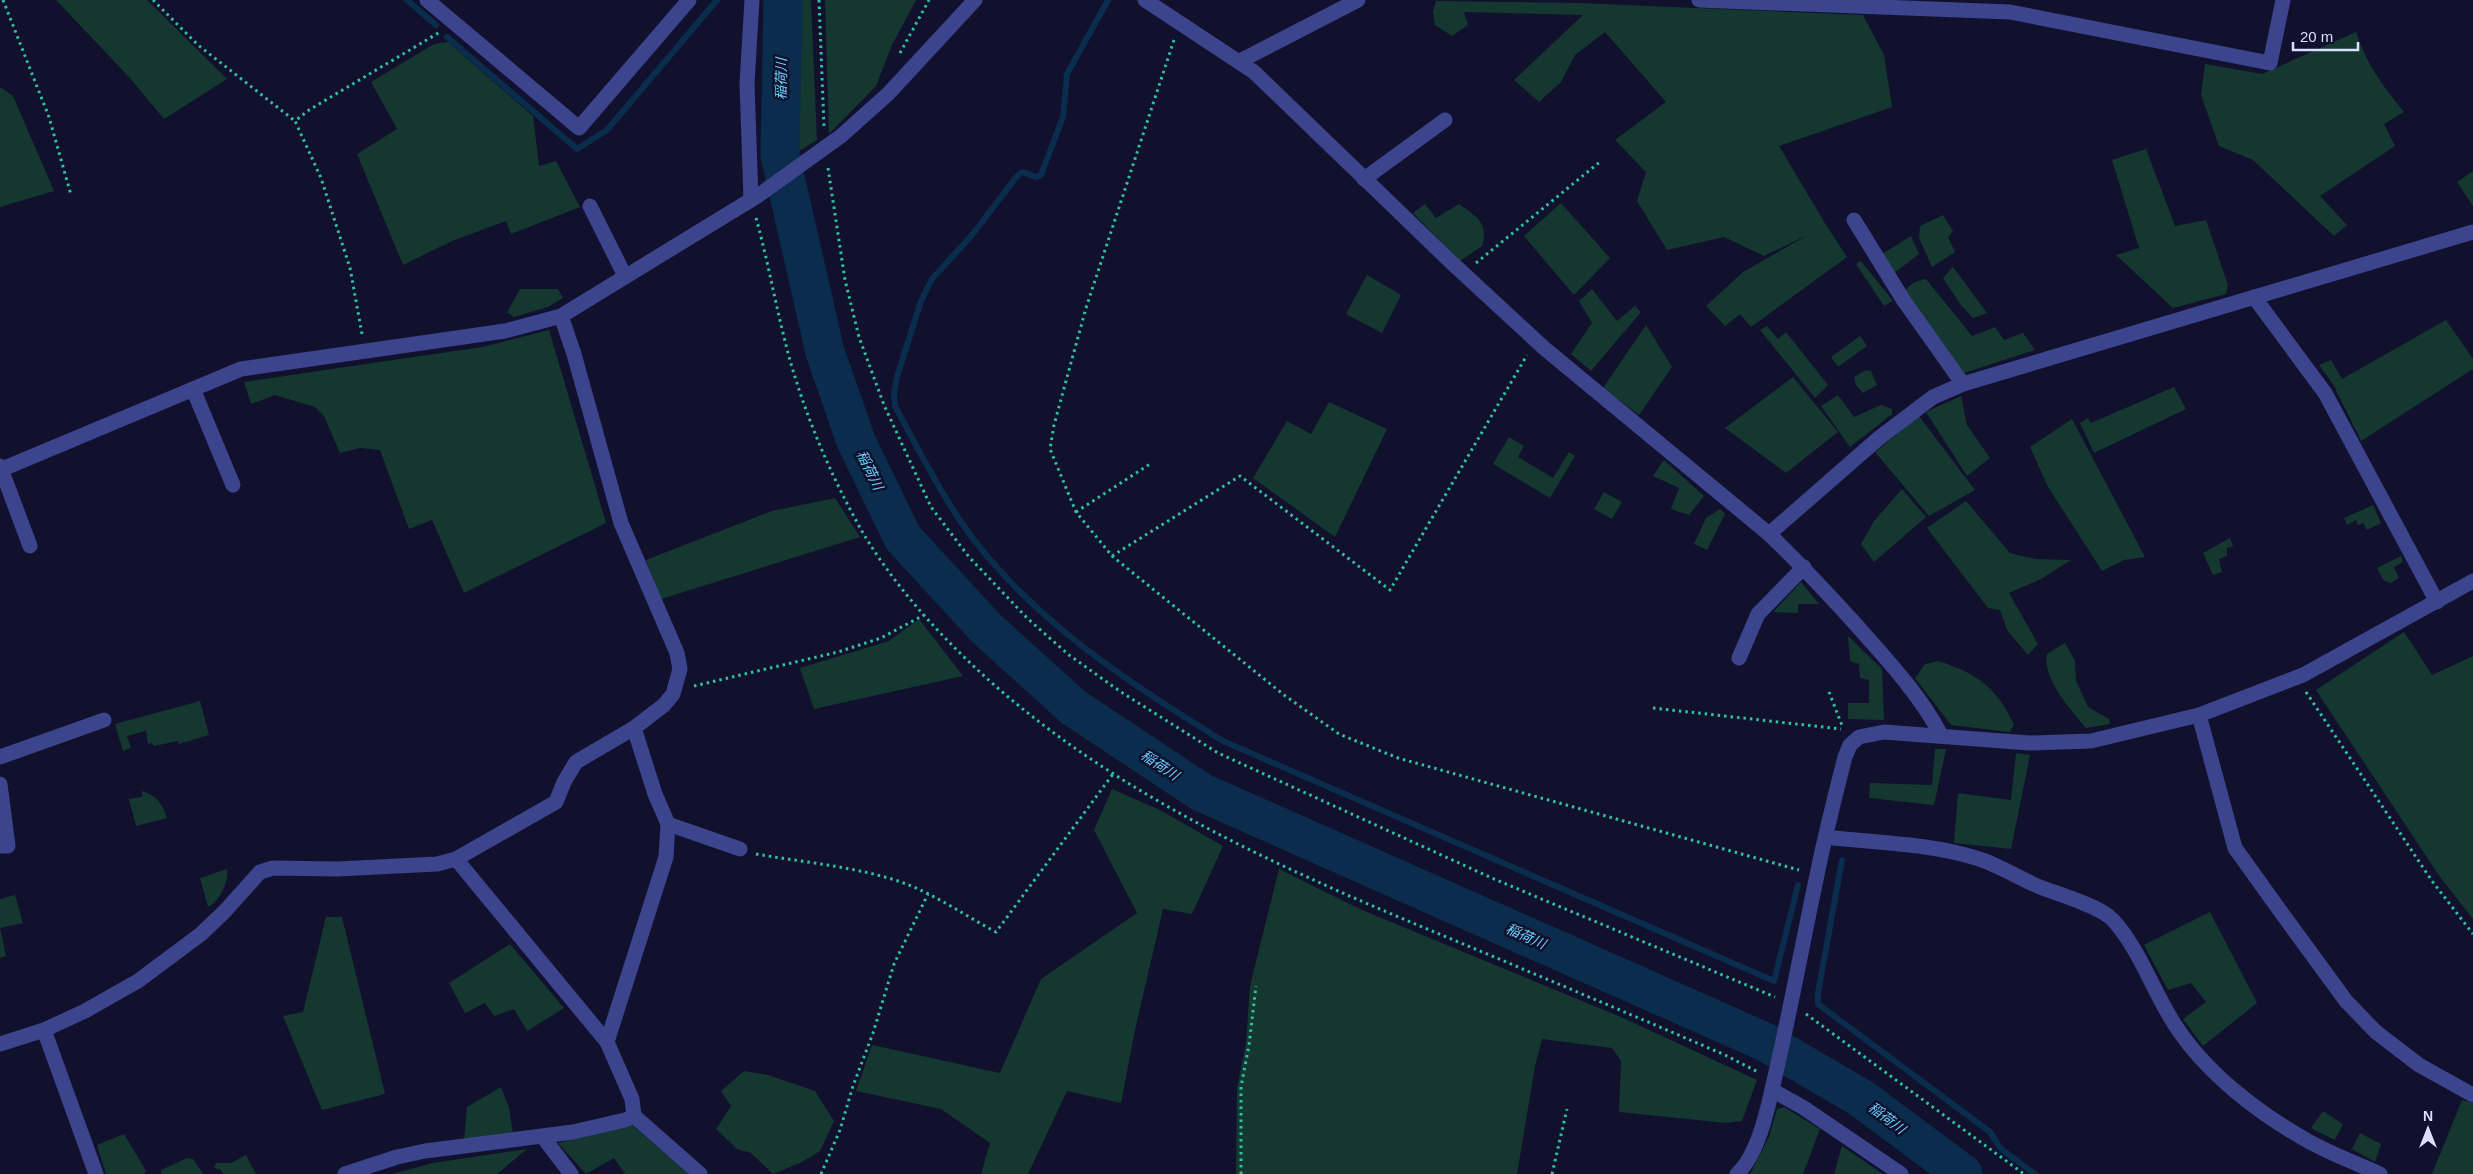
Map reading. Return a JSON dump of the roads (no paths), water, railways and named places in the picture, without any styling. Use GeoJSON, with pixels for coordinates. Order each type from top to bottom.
{"type":"FeatureCollection","features":[{"type":"Feature","properties":{"kind":"street"},"geometry":{"type":"LineString","coordinates":[[428,0],[579,128],[689,0]]}},
{"type":"Feature","properties":{"kind":"street"},"geometry":{"type":"LineString","coordinates":[[752,0],[747,83],[755,197]]}},
{"type":"Feature","properties":{"kind":"street"},"geometry":{"type":"LineString","coordinates":[[30,546],[1,469],[241,369],[505,331],[561,316],[755,197],[820,152],[888,94],[975,0]]}},
{"type":"Feature","properties":{"kind":"street"},"geometry":{"type":"LineString","coordinates":[[1145,0],[1240,61],[1535,340],[1661,447],[1769,534],[1804,567],[1885,658],[1928,711],[1941,735]]}},
{"type":"Feature","properties":{"kind":"street"},"geometry":{"type":"LineString","coordinates":[[1240,61],[1358,0]]}},
{"type":"Feature","properties":{"kind":"street"},"geometry":{"type":"LineString","coordinates":[[1699,0],[2010,12],[2270,63],[2283,0]]}},
{"type":"Feature","properties":{"kind":"street"},"geometry":{"type":"LineString","coordinates":[[1364,179],[1444,120]]}},
{"type":"Feature","properties":{"kind":"street"},"geometry":{"type":"LineString","coordinates":[[590,206],[625,276]]}},
{"type":"Feature","properties":{"kind":"street"},"geometry":{"type":"LineString","coordinates":[[1854,220],[1904,301],[1963,384]]}},
{"type":"Feature","properties":{"kind":"street"},"geometry":{"type":"LineString","coordinates":[[1769,534],[1880,438],[1933,397],[1963,384],[2473,232]]}},
{"type":"Feature","properties":{"kind":"street"},"geometry":{"type":"LineString","coordinates":[[2254,297],[2325,393],[2437,602]]}},
{"type":"Feature","properties":{"kind":"street"},"geometry":{"type":"LineString","coordinates":[[0,1044],[44,1030],[84,1011],[131,985],[172,957],[225,911],[260,872],[274,868],[418,866],[456,859],[556,802],[564,782],[576,762],[634,728],[664,705],[673,694],[680,669],[677,653],[621,523],[574,354],[561,316]]}},
{"type":"Feature","properties":{"kind":"street"},"geometry":{"type":"LineString","coordinates":[[193,389],[233,485]]}},
{"type":"Feature","properties":{"kind":"street"},"geometry":{"type":"LineString","coordinates":[[1739,658],[1758,614],[1804,567]]}},
{"type":"Feature","properties":{"kind":"street"},"geometry":{"type":"LineString","coordinates":[[1737,1174],[1745,1164],[1756,1143],[1774,1081],[1791,1009],[1817,875],[1845,757],[1850,745],[1859,737],[1884,732],[2029,743],[2091,741],[2199,715],[2296,677],[2473,581]]}},
{"type":"Feature","properties":{"kind":"street"},"geometry":{"type":"LineString","coordinates":[[2199,715],[2235,848],[2286,919],[2346,1001],[2376,1032],[2419,1065],[2473,1095]]}},
{"type":"Feature","properties":{"kind":"street"},"geometry":{"type":"LineString","coordinates":[[0,757],[104,720]]}},
{"type":"Feature","properties":{"kind":"street"},"geometry":{"type":"LineString","coordinates":[[606,1042],[666,857],[668,824],[654,794],[634,728]]}},
{"type":"Feature","properties":{"kind":"street"},"geometry":{"type":"LineString","coordinates":[[0,784],[8,846],[0,846]]}},
{"type":"Feature","properties":{"kind":"street"},"geometry":{"type":"LineString","coordinates":[[668,824],[740,849]]}},
{"type":"Feature","properties":{"kind":"street"},"geometry":{"type":"LineString","coordinates":[[1826,837],[1944,850],[1974,857],[1995,864],[2035,885],[2082,902],[2112,919],[2132,949],[2176,1026],[2205,1062],[2244,1100],[2308,1141],[2380,1174]]}},
{"type":"Feature","properties":{"kind":"street"},"geometry":{"type":"LineString","coordinates":[[456,859],[606,1042],[632,1099],[634,1116],[700,1174]]}},
{"type":"Feature","properties":{"kind":"street"},"geometry":{"type":"LineString","coordinates":[[44,1030],[96,1174]]}},
{"type":"Feature","properties":{"kind":"street"},"geometry":{"type":"LineString","coordinates":[[1774,1081],[1804,1108],[1901,1174]]}},
{"type":"Feature","properties":{"kind":"street"},"geometry":{"type":"LineString","coordinates":[[345,1174],[397,1157],[543,1137],[582,1130],[625,1120],[634,1116]]}},
{"type":"Feature","properties":{"kind":"street"},"geometry":{"type":"LineString","coordinates":[[543,1137],[571,1174]]}},
{"type":"Feature","properties":{"kind":"waterway"},"geometry":{"type":"LineString","coordinates":[[407,0],[436,25]]}},
{"type":"Feature","properties":{"kind":"waterway"},"geometry":{"type":"LineString","coordinates":[[447,37],[577,149],[607,130],[717,0]]}},
{"type":"Feature","properties":{"kind":"waterway","name":"稲荷川"},"geometry":{"type":"LineString","coordinates":[[783,0],[780,155],[825,352],[856,441],[903,538],[986,628],[1073,707],[1201,792],[1765,1042],[1861,1098],[1963,1174]]}},
{"type":"Feature","properties":{"kind":"waterway"},"geometry":{"type":"LineString","coordinates":[[1108,0],[1067,74],[1063,117],[1041,175],[1036,177],[1023,172],[1017,176],[972,235],[932,279],[921,301],[897,377],[894,393],[895,406],[943,494],[961,522],[987,556],[1016,588],[1080,645],[1115,671],[1223,741],[1774,981],[1798,885]]}},
{"type":"Feature","properties":{"kind":"waterway"},"geometry":{"type":"LineString","coordinates":[[1842,860],[1818,993],[1818,1004],[1990,1132],[2001,1149],[2035,1174]]}}]}
